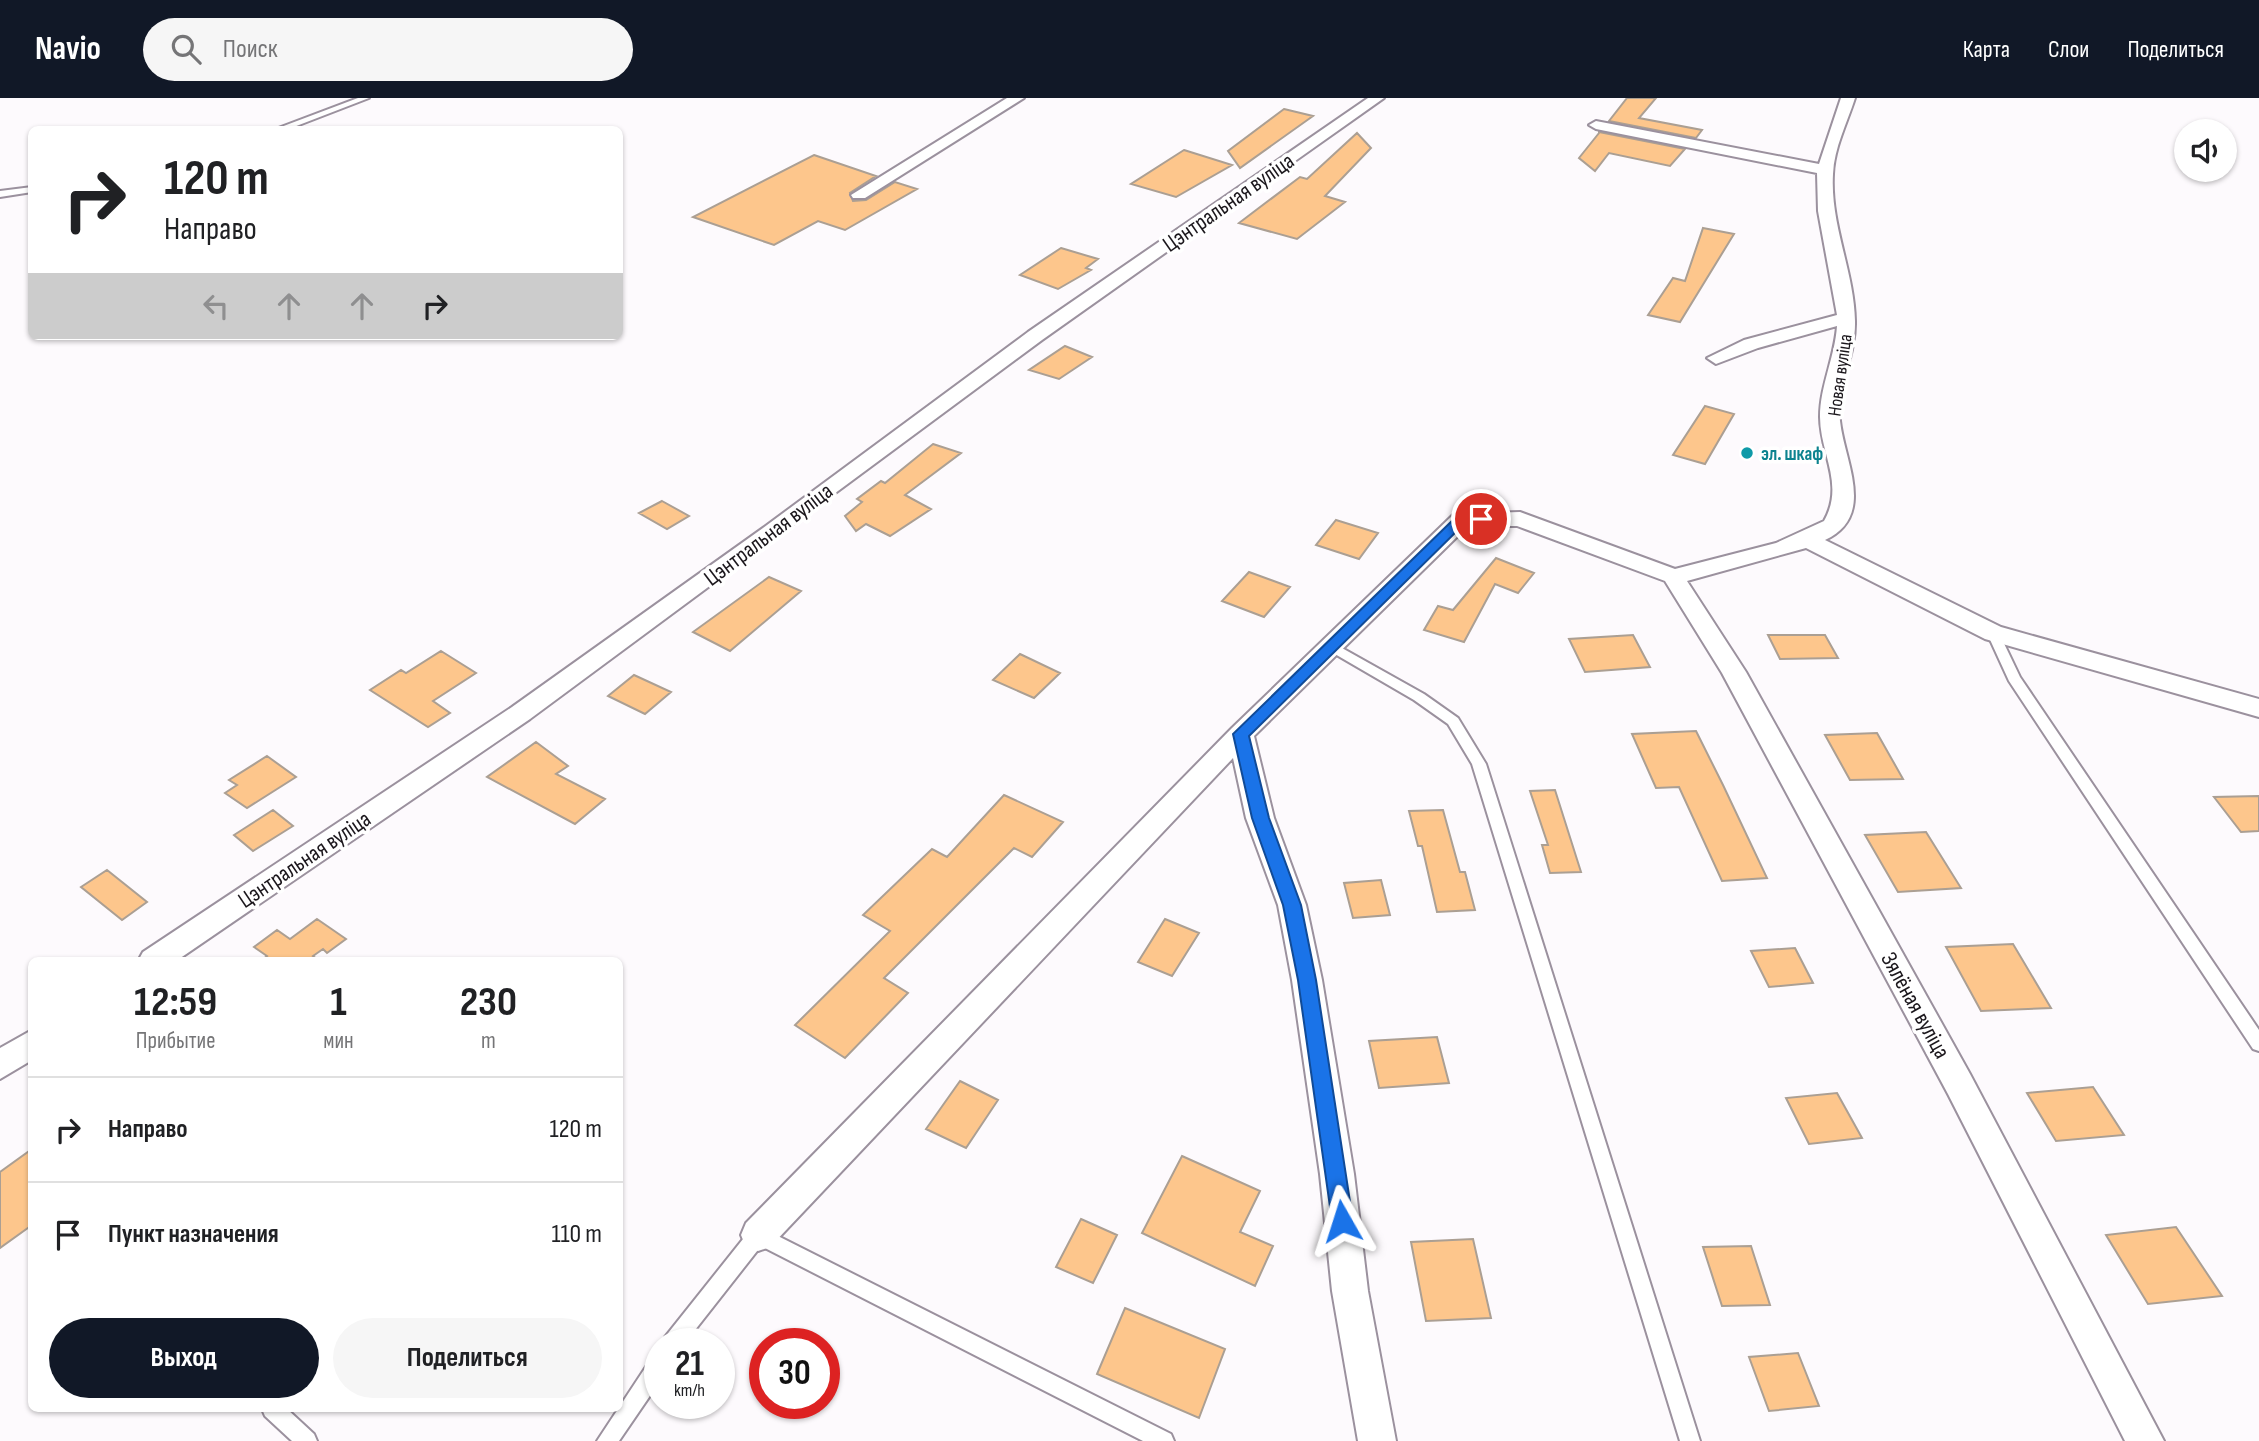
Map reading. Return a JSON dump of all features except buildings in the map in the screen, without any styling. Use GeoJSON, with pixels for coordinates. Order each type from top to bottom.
{"type":"FeatureCollection","features":[{"type":"Feature","properties":{"kind":"street"},"geometry":{"type":"LineString","coordinates":[[859,195],[1017,98]]}},
{"type":"Feature","properties":{"kind":"street","name":"Цэнтральная вуліца"},"geometry":{"type":"LineString","coordinates":[[159,957],[521,713],[760,541],[1035,336],[1377,98]]}},
{"type":"Feature","properties":{"kind":"street","name":"Новая вуліца"},"geometry":{"type":"LineString","coordinates":[[1673,576],[1698,573],[1808,540],[1832,528],[1847,496],[1830,417],[1846,318],[1844,294],[1824,197],[1825,170],[1847,98]]}},
{"type":"Feature","properties":{"kind":"street"},"geometry":{"type":"LineString","coordinates":[[1596,125],[1825,170]]}},
{"type":"Feature","properties":{"kind":"street"},"geometry":{"type":"LineString","coordinates":[[1716,358],[1751,344],[1846,318]]}},
{"type":"Feature","properties":{"kind":"street"},"geometry":{"type":"LineString","coordinates":[[758,1235],[1241,734],[1462,519],[1520,519],[1673,576]]}},
{"type":"Feature","properties":{"kind":"street"},"geometry":{"type":"LineString","coordinates":[[1808,540],[1993,633],[2259,708]]}},
{"type":"Feature","properties":{"kind":"street","name":"Зялёная вуліца"},"geometry":{"type":"LineString","coordinates":[[1673,576],[1734,672],[1947,1060],[2146,1441]]}},
{"type":"Feature","properties":{"kind":"street"},"geometry":{"type":"LineString","coordinates":[[1241,734],[1260,818],[1292,905],[1307,980],[1337,1174],[1350,1291],[1377,1441]]}},
{"type":"Feature","properties":{"kind":"street"},"geometry":{"type":"LineString","coordinates":[[0,1065],[28,1046]]}},
{"type":"Feature","properties":{"kind":"lane"},"geometry":{"type":"LineString","coordinates":[[287,126],[365,98]]}},
{"type":"Feature","properties":{"kind":"lane"},"geometry":{"type":"LineString","coordinates":[[0,194],[28,190]]}},
{"type":"Feature","properties":{"kind":"lane"},"geometry":{"type":"LineString","coordinates":[[1993,633],[2014,678],[2259,1044]]}},
{"type":"Feature","properties":{"kind":"lane"},"geometry":{"type":"LineString","coordinates":[[1333,647],[1419,697],[1453,721],[1479,764],[1690,1441]]}},
{"type":"Feature","properties":{"kind":"lane"},"geometry":{"type":"LineString","coordinates":[[685,1328],[758,1235],[1164,1441]]}},
{"type":"Feature","properties":{"kind":"lane"},"geometry":{"type":"LineString","coordinates":[[607,1441],[644,1387]]}},
{"type":"Feature","properties":{"kind":"lane"},"geometry":{"type":"LineString","coordinates":[[275,1412],[307,1441]]}},
{"type":"Feature","properties":{"kind":"place","name":"эл. шкаф"},"geometry":{"type":"Point","coordinates":[1747,453]}},
{"type":"Feature","properties":{"kind":"route"},"geometry":{"type":"LineString","coordinates":[[1342,1221],[1307,980],[1292,905],[1260,818],[1241,734],[1462,519],[1481,519]]}}]}
